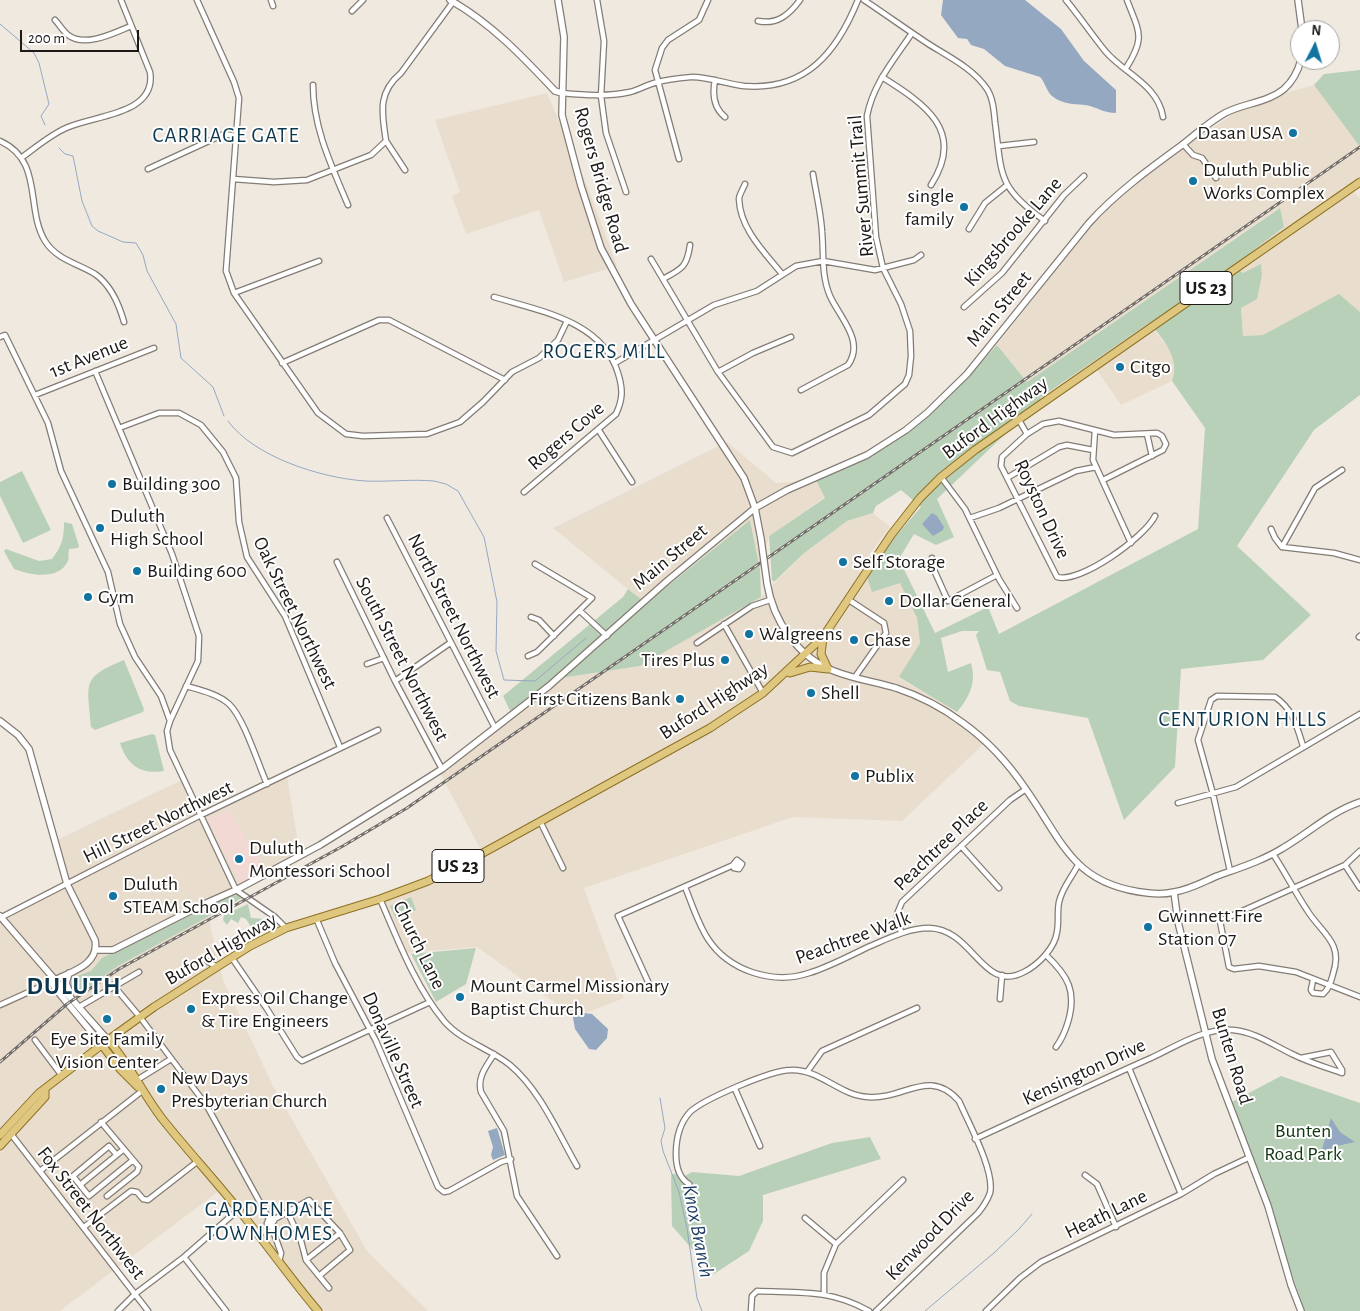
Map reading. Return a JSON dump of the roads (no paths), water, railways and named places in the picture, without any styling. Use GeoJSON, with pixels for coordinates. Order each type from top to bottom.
{"type":"FeatureCollection","features":[{"type":"Feature","properties":{"kind":"main road","name":"Buford Highway"},"geometry":{"type":"LineString","coordinates":[[0,1134],[39,1093],[104,1043],[140,1016],[232,958],[286,928],[380,899],[428,881],[710,728],[763,693],[785,675],[823,637],[890,535],[920,498],[941,477],[1019,420],[1360,182]]}},
{"type":"Feature","properties":{"kind":"main road"},"geometry":{"type":"LineString","coordinates":[[785,675],[800,668],[828,669],[821,654],[823,637]]}},
{"type":"Feature","properties":{"kind":"main road"},"geometry":{"type":"LineString","coordinates":[[104,1043],[137,1080],[141,1090]]}},
{"type":"Feature","properties":{"kind":"main road"},"geometry":{"type":"LineString","coordinates":[[104,1043],[120,1070],[141,1090],[279,1262],[292,1282],[318,1311]]}},
{"type":"Feature","properties":{"kind":"main road","name":"Buford Highway"},"geometry":{"type":"LineString","coordinates":[[0,1146],[45,1096],[45,1090]]}},
{"type":"Feature","properties":{"kind":"main road"},"geometry":{"type":"LineString","coordinates":[[11,1134],[14,1124],[28,1111],[30,1103]]}},
{"type":"Feature","properties":{"kind":"main road"},"geometry":{"type":"LineString","coordinates":[[0,1140],[8,1131],[7,1127]]}},
{"type":"Feature","properties":{"kind":"street"},"geometry":{"type":"LineString","coordinates":[[21,158],[63,129],[135,107],[142,101],[150,87],[151,77],[121,0]]}},
{"type":"Feature","properties":{"kind":"street"},"geometry":{"type":"LineString","coordinates":[[197,0],[234,82],[239,98],[226,271],[234,293],[318,413],[346,434],[363,436],[427,434],[443,429],[460,422],[512,372],[539,358],[558,340],[567,321]]}},
{"type":"Feature","properties":{"kind":"street"},"geometry":{"type":"LineString","coordinates":[[271,0],[272,6]]}},
{"type":"Feature","properties":{"kind":"street"},"geometry":{"type":"LineString","coordinates":[[352,11],[363,0]]}},
{"type":"Feature","properties":{"kind":"street","name":"Rogers Bridge Road"},"geometry":{"type":"LineString","coordinates":[[558,0],[564,37],[561,106],[569,144],[601,248],[631,304],[739,470],[755,508],[770,600],[781,624],[806,655],[828,669],[898,689],[936,706],[962,722],[997,752],[1026,789],[1061,846],[1078,865],[1106,882],[1129,891],[1150,893],[1174,892],[1230,871],[1273,854],[1324,819],[1360,802]]}},
{"type":"Feature","properties":{"kind":"street"},"geometry":{"type":"LineString","coordinates":[[597,0],[604,53],[601,96],[609,147],[626,192]]}},
{"type":"Feature","properties":{"kind":"street"},"geometry":{"type":"LineString","coordinates":[[678,159],[655,70],[662,48],[668,40],[699,20],[708,0]]}},
{"type":"Feature","properties":{"kind":"street"},"geometry":{"type":"LineString","coordinates":[[758,21],[778,20],[792,12],[800,0]]}},
{"type":"Feature","properties":{"kind":"street"},"geometry":{"type":"LineString","coordinates":[[405,170],[386,141],[383,96],[452,1],[502,37],[555,91],[601,96],[631,92],[657,82],[693,77],[762,87],[783,84],[806,73],[832,50],[858,0]]}},
{"type":"Feature","properties":{"kind":"street"},"geometry":{"type":"LineString","coordinates":[[864,0],[961,65],[988,90],[993,104],[999,157],[1006,186],[1015,197],[1045,221]]}},
{"type":"Feature","properties":{"kind":"street"},"geometry":{"type":"LineString","coordinates":[[1066,0],[1107,53],[1133,74],[1154,95],[1161,106],[1163,117]]}},
{"type":"Feature","properties":{"kind":"street"},"geometry":{"type":"LineString","coordinates":[[1126,68],[1138,50],[1140,35],[1127,0]]}},
{"type":"Feature","properties":{"kind":"street"},"geometry":{"type":"LineString","coordinates":[[1298,0],[1301,20]]}},
{"type":"Feature","properties":{"kind":"street"},"geometry":{"type":"LineString","coordinates":[[55,20],[68,35],[81,40],[104,37],[131,26]]}},
{"type":"Feature","properties":{"kind":"street","name":"River Summit Trail"},"geometry":{"type":"LineString","coordinates":[[651,258],[718,372],[773,448],[792,452],[808,446],[869,415],[905,384],[909,374],[911,356],[910,331],[901,304],[883,268],[876,237],[867,116],[871,97],[882,77],[912,33]]}},
{"type":"Feature","properties":{"kind":"street","name":"Main Street"},"geometry":{"type":"LineString","coordinates":[[95,950],[113,950],[202,904],[236,890],[320,844],[442,768],[495,728],[607,636],[637,606],[755,508],[787,490],[844,466],[886,444],[927,413],[967,374],[1090,222],[1124,189],[1224,114],[1274,96],[1293,80],[1297,70]]}},
{"type":"Feature","properties":{"kind":"street"},"geometry":{"type":"LineString","coordinates":[[882,77],[924,107],[941,128],[945,139],[946,151],[941,170],[932,185]]}},
{"type":"Feature","properties":{"kind":"street"},"geometry":{"type":"LineString","coordinates":[[715,80],[714,101],[718,110],[725,117]]}},
{"type":"Feature","properties":{"kind":"street"},"geometry":{"type":"LineString","coordinates":[[313,85],[314,112],[333,169],[348,205]]}},
{"type":"Feature","properties":{"kind":"street"},"geometry":{"type":"LineString","coordinates":[[148,169],[224,134],[236,136]]}},
{"type":"Feature","properties":{"kind":"street"},"geometry":{"type":"LineString","coordinates":[[0,141],[21,158],[32,181],[39,224],[45,240],[66,260],[95,274],[104,282],[119,304],[124,322]]}},
{"type":"Feature","properties":{"kind":"street"},"geometry":{"type":"LineString","coordinates":[[233,179],[290,182],[307,180],[371,155],[386,141]]}},
{"type":"Feature","properties":{"kind":"street"},"geometry":{"type":"LineString","coordinates":[[998,146],[1034,142]]}},
{"type":"Feature","properties":{"kind":"street"},"geometry":{"type":"LineString","coordinates":[[1183,144],[1193,155],[1202,158],[1216,178]]}},
{"type":"Feature","properties":{"kind":"street"},"geometry":{"type":"LineString","coordinates":[[801,390],[848,365],[855,353],[852,338],[827,287],[823,261],[822,231],[813,174]]}},
{"type":"Feature","properties":{"kind":"street","name":"Kingsbrooke Lane"},"geometry":{"type":"LineString","coordinates":[[964,307],[1002,273],[1074,184],[1084,176]]}},
{"type":"Feature","properties":{"kind":"street"},"geometry":{"type":"LineString","coordinates":[[745,184],[739,198],[746,225],[757,244],[782,274]]}},
{"type":"Feature","properties":{"kind":"street"},"geometry":{"type":"LineString","coordinates":[[969,229],[985,203],[1006,186]]}},
{"type":"Feature","properties":{"kind":"street"},"geometry":{"type":"LineString","coordinates":[[663,279],[681,270],[688,261],[690,245]]}},
{"type":"Feature","properties":{"kind":"street"},"geometry":{"type":"LineString","coordinates":[[615,363],[686,320],[714,305],[757,291],[796,266],[823,261],[875,270],[914,260],[921,256]]}},
{"type":"Feature","properties":{"kind":"street"},"geometry":{"type":"LineString","coordinates":[[234,293],[319,261]]}},
{"type":"Feature","properties":{"kind":"street","name":"Rogers Cove"},"geometry":{"type":"LineString","coordinates":[[494,297],[567,321],[593,334],[615,363],[622,384],[623,399],[616,414],[524,492]]}},
{"type":"Feature","properties":{"kind":"street"},"geometry":{"type":"LineString","coordinates":[[282,363],[379,320],[389,320],[505,380]]}},
{"type":"Feature","properties":{"kind":"street"},"geometry":{"type":"LineString","coordinates":[[2,336],[48,423],[61,471],[108,572],[120,624],[135,657],[161,696],[170,721]]}},
{"type":"Feature","properties":{"kind":"street"},"geometry":{"type":"LineString","coordinates":[[718,372],[753,353],[792,337]]}},
{"type":"Feature","properties":{"kind":"street","name":"1st Avenue"},"geometry":{"type":"LineString","coordinates":[[34,395],[154,348]]}},
{"type":"Feature","properties":{"kind":"street"},"geometry":{"type":"LineString","coordinates":[[95,370],[172,554],[199,636],[198,661],[167,731],[170,750],[199,816],[236,890],[275,917],[286,928]]}},
{"type":"Feature","properties":{"kind":"street","name":"Oak Street Northwest"},"geometry":{"type":"LineString","coordinates":[[119,428],[159,414],[179,413],[201,425],[223,452],[236,478],[239,522],[247,557],[285,616],[340,747]]}},
{"type":"Feature","properties":{"kind":"street","name":"Royston Drive"},"geometry":{"type":"LineString","coordinates":[[1019,420],[1027,434]]}},
{"type":"Feature","properties":{"kind":"street","name":"Royston Drive"},"geometry":{"type":"LineString","coordinates":[[1147,434],[1114,435],[1059,421],[1043,424],[1027,434],[1002,457],[1001,466],[1059,578],[1071,577],[1122,551],[1152,522],[1155,516]]}},
{"type":"Feature","properties":{"kind":"street"},"geometry":{"type":"LineString","coordinates":[[598,429],[632,482]]}},
{"type":"Feature","properties":{"kind":"street"},"geometry":{"type":"LineString","coordinates":[[1095,430],[1093,450],[1096,467],[1132,543]]}},
{"type":"Feature","properties":{"kind":"street"},"geometry":{"type":"LineString","coordinates":[[1103,480],[1152,456],[1163,450],[1166,444],[1159,434],[1147,434],[1152,456]]}},
{"type":"Feature","properties":{"kind":"street"},"geometry":{"type":"LineString","coordinates":[[1007,478],[1059,447],[1067,445],[1093,450]]}},
{"type":"Feature","properties":{"kind":"street"},"geometry":{"type":"LineString","coordinates":[[970,518],[1017,499],[1076,470],[1096,467]]}},
{"type":"Feature","properties":{"kind":"street"},"geometry":{"type":"LineString","coordinates":[[1282,547],[1315,488],[1342,470]]}},
{"type":"Feature","properties":{"kind":"street"},"geometry":{"type":"LineString","coordinates":[[941,477],[954,492],[970,518],[997,575],[1018,608]]}},
{"type":"Feature","properties":{"kind":"street","name":"North Street Northwest"},"geometry":{"type":"LineString","coordinates":[[387,518],[495,728]]}},
{"type":"Feature","properties":{"kind":"street"},"geometry":{"type":"LineString","coordinates":[[1271,529],[1282,547]]}},
{"type":"Feature","properties":{"kind":"street"},"geometry":{"type":"LineString","coordinates":[[1282,547],[1334,553],[1360,559]]}},
{"type":"Feature","properties":{"kind":"street"},"geometry":{"type":"LineString","coordinates":[[932,558],[934,570],[948,601],[997,575]]}},
{"type":"Feature","properties":{"kind":"street","name":"South Street Northwest"},"geometry":{"type":"LineString","coordinates":[[337,562],[395,681],[442,768]]}},
{"type":"Feature","properties":{"kind":"street"},"geometry":{"type":"LineString","coordinates":[[528,656],[537,652],[592,598],[534,564]]}},
{"type":"Feature","properties":{"kind":"street"},"geometry":{"type":"LineString","coordinates":[[697,643],[752,606],[770,600]]}},
{"type":"Feature","properties":{"kind":"street"},"geometry":{"type":"LineString","coordinates":[[848,600],[884,623],[886,633],[855,677]]}},
{"type":"Feature","properties":{"kind":"street"},"geometry":{"type":"LineString","coordinates":[[580,611],[607,636]]}},
{"type":"Feature","properties":{"kind":"street"},"geometry":{"type":"LineString","coordinates":[[530,617],[539,620],[554,636]]}},
{"type":"Feature","properties":{"kind":"street"},"geometry":{"type":"LineString","coordinates":[[724,624],[763,693]]}},
{"type":"Feature","properties":{"kind":"street"},"geometry":{"type":"LineString","coordinates":[[395,681],[450,643]]}},
{"type":"Feature","properties":{"kind":"street"},"geometry":{"type":"LineString","coordinates":[[367,664],[384,658]]}},
{"type":"Feature","properties":{"kind":"street"},"geometry":{"type":"LineString","coordinates":[[186,686],[211,694],[229,704],[240,720],[267,784]]}},
{"type":"Feature","properties":{"kind":"street"},"geometry":{"type":"LineString","coordinates":[[1230,871],[1213,794],[1198,740],[1211,700],[1217,696],[1276,697],[1283,702],[1295,720],[1303,746]]}},
{"type":"Feature","properties":{"kind":"street"},"geometry":{"type":"LineString","coordinates":[[1178,803],[1236,787],[1360,714]]}},
{"type":"Feature","properties":{"kind":"street"},"geometry":{"type":"LineString","coordinates":[[0,721],[18,736],[29,749],[67,884],[93,936],[95,950],[89,962],[0,1005]]}},
{"type":"Feature","properties":{"kind":"street"},"geometry":{"type":"LineString","coordinates":[[340,747],[378,730]]}},
{"type":"Feature","properties":{"kind":"street","name":"Hill Street Northwest"},"geometry":{"type":"LineString","coordinates":[[0,917],[340,747]]}},
{"type":"Feature","properties":{"kind":"street","name":"Peachtree Place"},"geometry":{"type":"LineString","coordinates":[[901,933],[897,914],[902,902],[1010,800],[1026,789]]}},
{"type":"Feature","properties":{"kind":"street"},"geometry":{"type":"LineString","coordinates":[[540,821],[563,868]]}},
{"type":"Feature","properties":{"kind":"street"},"geometry":{"type":"LineString","coordinates":[[961,846],[999,888]]}},
{"type":"Feature","properties":{"kind":"street"},"geometry":{"type":"LineString","coordinates":[[1360,851],[1346,865],[1223,917],[1220,921],[1220,929],[1229,967],[1234,969],[1259,966],[1296,972],[1329,987],[1360,997]]}},
{"type":"Feature","properties":{"kind":"street"},"geometry":{"type":"LineString","coordinates":[[1273,854],[1308,912],[1325,931],[1333,945],[1336,956],[1329,987],[1323,994],[1318,995],[1311,990],[1313,980]]}},
{"type":"Feature","properties":{"kind":"street"},"geometry":{"type":"LineString","coordinates":[[650,986],[618,916],[738,863]]}},
{"type":"Feature","properties":{"kind":"street"},"geometry":{"type":"LineString","coordinates":[[1000,999],[1002,976],[1023,973],[1046,955],[1057,934],[1059,902],[1065,886],[1078,865]]}},
{"type":"Feature","properties":{"kind":"street"},"geometry":{"type":"LineString","coordinates":[[1346,865],[1360,888]]}},
{"type":"Feature","properties":{"kind":"street","name":"Peachtree Walk"},"geometry":{"type":"LineString","coordinates":[[685,887],[708,938],[720,954],[739,967],[759,975],[787,977],[808,974],[901,933],[929,928],[951,932],[969,946],[983,967],[1002,976]]}},
{"type":"Feature","properties":{"kind":"street","name":"Bunten Road"},"geometry":{"type":"LineString","coordinates":[[1174,892],[1178,922],[1222,1089],[1268,1206],[1291,1285],[1301,1311]]}},
{"type":"Feature","properties":{"kind":"street","name":"Church Lane"},"geometry":{"type":"LineString","coordinates":[[380,899],[430,1002],[449,1027],[509,1064],[523,1079],[577,1166]]}},
{"type":"Feature","properties":{"kind":"street"},"geometry":{"type":"LineString","coordinates":[[0,917],[53,981],[80,1006],[104,1043]]}},
{"type":"Feature","properties":{"kind":"street","name":"Donaville Street"},"geometry":{"type":"LineString","coordinates":[[316,918],[335,963],[370,1030],[438,1188],[444,1192],[511,1159]]}},
{"type":"Feature","properties":{"kind":"street"},"geometry":{"type":"LineString","coordinates":[[1046,955],[1061,970],[1072,996],[1071,1009],[1063,1039],[1056,1047]]}},
{"type":"Feature","properties":{"kind":"street"},"geometry":{"type":"LineString","coordinates":[[232,958],[267,1008],[297,1057],[302,1060],[430,1002]]}},
{"type":"Feature","properties":{"kind":"street"},"geometry":{"type":"LineString","coordinates":[[207,961],[218,967]]}},
{"type":"Feature","properties":{"kind":"street"},"geometry":{"type":"LineString","coordinates":[[70,972],[66,986],[73,1000]]}},
{"type":"Feature","properties":{"kind":"street"},"geometry":{"type":"LineString","coordinates":[[80,1006],[113,985],[139,972]]}},
{"type":"Feature","properties":{"kind":"street"},"geometry":{"type":"LineString","coordinates":[[53,981],[54,987],[104,1043]]}},
{"type":"Feature","properties":{"kind":"street"},"geometry":{"type":"LineString","coordinates":[[113,985],[140,1016],[216,1119],[271,1221],[281,1253],[279,1262]]}},
{"type":"Feature","properties":{"kind":"street"},"geometry":{"type":"LineString","coordinates":[[807,1072],[822,1051],[917,1008]]}},
{"type":"Feature","properties":{"kind":"street","name":"Kensington Drive"},"geometry":{"type":"LineString","coordinates":[[975,1139],[1129,1068],[1206,1034],[1220,1030],[1245,1032],[1264,1038],[1301,1058],[1342,1073],[1331,1052],[1301,1058]]}},
{"type":"Feature","properties":{"kind":"street"},"geometry":{"type":"LineString","coordinates":[[35,1040],[62,1076]]}},
{"type":"Feature","properties":{"kind":"street"},"geometry":{"type":"LineString","coordinates":[[494,1054],[481,1075],[480,1085],[489,1107],[502,1125],[511,1159],[517,1196],[557,1256]]}},
{"type":"Feature","properties":{"kind":"street"},"geometry":{"type":"LineString","coordinates":[[137,1080],[171,1059]]}},
{"type":"Feature","properties":{"kind":"street"},"geometry":{"type":"LineString","coordinates":[[1129,1068],[1181,1194]]}},
{"type":"Feature","properties":{"kind":"street","name":"Kenwood Drive"},"geometry":{"type":"LineString","coordinates":[[689,1184],[679,1172],[676,1158],[677,1138],[684,1120],[702,1103],[771,1073],[789,1070],[807,1072],[855,1095],[867,1097],[896,1094],[930,1084],[944,1088],[959,1101],[990,1175],[990,1191],[986,1203],[965,1226],[876,1311]]}},
{"type":"Feature","properties":{"kind":"street"},"geometry":{"type":"LineString","coordinates":[[735,1089],[760,1146]]}},
{"type":"Feature","properties":{"kind":"street"},"geometry":{"type":"LineString","coordinates":[[40,1171],[141,1090]]}},
{"type":"Feature","properties":{"kind":"street"},"geometry":{"type":"LineString","coordinates":[[101,1122],[124,1148],[138,1170],[109,1194],[104,1184]]}},
{"type":"Feature","properties":{"kind":"street","name":"Fox Street Northwest"},"geometry":{"type":"LineString","coordinates":[[11,1134],[148,1311]]}},
{"type":"Feature","properties":{"kind":"street"},"geometry":{"type":"LineString","coordinates":[[116,1154],[109,1146],[73,1176],[89,1196],[133,1160]]}},
{"type":"Feature","properties":{"kind":"street"},"geometry":{"type":"LineString","coordinates":[[80,1184],[124,1148]]}},
{"type":"Feature","properties":{"kind":"street","name":"Heath Lane"},"geometry":{"type":"LineString","coordinates":[[986,1311],[1020,1278],[1041,1262],[1181,1194],[1214,1174],[1248,1158]]}},
{"type":"Feature","properties":{"kind":"street"},"geometry":{"type":"LineString","coordinates":[[84,1227],[130,1192],[137,1192],[148,1200],[198,1161]]}},
{"type":"Feature","properties":{"kind":"street"},"geometry":{"type":"LineString","coordinates":[[1085,1175],[1097,1184],[1116,1226]]}},
{"type":"Feature","properties":{"kind":"street"},"geometry":{"type":"LineString","coordinates":[[824,1293],[824,1273],[836,1244],[903,1180]]}},
{"type":"Feature","properties":{"kind":"street"},"geometry":{"type":"LineString","coordinates":[[271,1221],[309,1200],[340,1233],[350,1250],[319,1276]]}},
{"type":"Feature","properties":{"kind":"street"},"geometry":{"type":"LineString","coordinates":[[118,1311],[135,1294],[184,1257],[238,1210]]}},
{"type":"Feature","properties":{"kind":"street"},"geometry":{"type":"LineString","coordinates":[[288,1213],[301,1241],[306,1260],[328,1288]]}},
{"type":"Feature","properties":{"kind":"street"},"geometry":{"type":"LineString","coordinates":[[805,1218],[836,1244]]}},
{"type":"Feature","properties":{"kind":"street"},"geometry":{"type":"LineString","coordinates":[[306,1260],[340,1233]]}},
{"type":"Feature","properties":{"kind":"street"},"geometry":{"type":"LineString","coordinates":[[184,1257],[226,1311]]}},
{"type":"Feature","properties":{"kind":"street"},"geometry":{"type":"LineString","coordinates":[[751,1311],[754,1292],[777,1291],[824,1293],[851,1301],[869,1311]]}},
{"type":"Feature","properties":{"kind":"water"},"geometry":{"type":"Polygon","coordinates":[[[943,0],[1025,0],[1061,29],[1084,61],[1116,90],[1116,113],[1106,112],[1090,106],[1066,103],[1057,99],[1050,94],[1040,77],[1005,66],[984,49],[971,45],[967,39],[958,38],[941,15],[943,0]]]}},
{"type":"Feature","properties":{"kind":"water"},"geometry":{"type":"Polygon","coordinates":[[[932,513],[937,516],[944,527],[943,530],[933,536],[922,524],[932,513]]]}},
{"type":"Feature","properties":{"kind":"water"},"geometry":{"type":"Polygon","coordinates":[[[576,1012],[592,1014],[608,1029],[607,1038],[596,1050],[589,1049],[575,1029],[573,1018],[576,1012]]]}},
{"type":"Feature","properties":{"kind":"water"},"geometry":{"type":"Polygon","coordinates":[[[1331,1118],[1340,1132],[1355,1142],[1337,1146],[1321,1153],[1331,1118]]]}},
{"type":"Feature","properties":{"kind":"water"},"geometry":{"type":"Polygon","coordinates":[[[497,1128],[505,1155],[493,1160],[491,1155],[493,1147],[488,1131],[497,1128]]]}},
{"type":"Feature","properties":{"kind":"waterway"},"geometry":{"type":"LineString","coordinates":[[0,24],[34,53],[39,63],[49,104],[41,116],[45,125]]}},
{"type":"Feature","properties":{"kind":"waterway"},"geometry":{"type":"LineString","coordinates":[[59,148],[65,154],[73,156],[82,201],[92,226],[98,231],[123,242],[136,243],[143,255],[147,271],[176,324],[181,358],[213,387],[224,416]]}},
{"type":"Feature","properties":{"kind":"waterway"},"geometry":{"type":"LineString","coordinates":[[228,421],[254,445],[271,455],[309,470],[365,481],[434,481],[446,484],[458,491],[484,537],[497,602],[496,651],[504,680],[535,681],[586,638]]}},
{"type":"Feature","properties":{"kind":"waterway","name":"Knox Branch"},"geometry":{"type":"LineString","coordinates":[[660,1098],[665,1128],[661,1141],[679,1192],[687,1228],[697,1298],[702,1311]]}},
{"type":"Feature","properties":{"kind":"waterway"},"geometry":{"type":"LineString","coordinates":[[925,1311],[995,1252],[1032,1214]]}},
{"type":"Feature","properties":{"kind":"railway"},"geometry":{"type":"LineString","coordinates":[[0,1062],[67,1004],[119,969],[343,846],[407,808],[1360,147]]}},
{"type":"Feature","properties":{"kind":"place","name":"Dasan USA"},"geometry":{"type":"Point","coordinates":[1293,133]}},
{"type":"Feature","properties":{"kind":"place","name":"Duluth Public Works Complex"},"geometry":{"type":"Point","coordinates":[1193,181]}},
{"type":"Feature","properties":{"kind":"place","name":"single family"},"geometry":{"type":"Point","coordinates":[964,207]}},
{"type":"Feature","properties":{"kind":"place","name":"Citgo"},"geometry":{"type":"Point","coordinates":[1120,367]}},
{"type":"Feature","properties":{"kind":"place","name":"Building 300"},"geometry":{"type":"Point","coordinates":[112,484]}},
{"type":"Feature","properties":{"kind":"place","name":"Duluth High School"},"geometry":{"type":"Point","coordinates":[100,528]}},
{"type":"Feature","properties":{"kind":"place","name":"Self Storage"},"geometry":{"type":"Point","coordinates":[843,562]}},
{"type":"Feature","properties":{"kind":"place","name":"Building 600"},"geometry":{"type":"Point","coordinates":[137,571]}},
{"type":"Feature","properties":{"kind":"place","name":"Gym"},"geometry":{"type":"Point","coordinates":[88,597]}},
{"type":"Feature","properties":{"kind":"place","name":"Dollar General"},"geometry":{"type":"Point","coordinates":[889,601]}},
{"type":"Feature","properties":{"kind":"place","name":"Walgreens"},"geometry":{"type":"Point","coordinates":[749,634]}},
{"type":"Feature","properties":{"kind":"place","name":"Chase"},"geometry":{"type":"Point","coordinates":[854,640]}},
{"type":"Feature","properties":{"kind":"place","name":"Tires Plus"},"geometry":{"type":"Point","coordinates":[725,660]}},
{"type":"Feature","properties":{"kind":"place","name":"Shell"},"geometry":{"type":"Point","coordinates":[811,693]}},
{"type":"Feature","properties":{"kind":"place","name":"First Citizens Bank"},"geometry":{"type":"Point","coordinates":[680,699]}},
{"type":"Feature","properties":{"kind":"place","name":"Publix"},"geometry":{"type":"Point","coordinates":[855,776]}},
{"type":"Feature","properties":{"kind":"place","name":"Duluth Montessori School"},"geometry":{"type":"Point","coordinates":[239,859]}},
{"type":"Feature","properties":{"kind":"place","name":"Duluth STEAM School"},"geometry":{"type":"Point","coordinates":[113,896]}},
{"type":"Feature","properties":{"kind":"place","name":"Gwinnett Fire Station 07"},"geometry":{"type":"Point","coordinates":[1148,927]}},
{"type":"Feature","properties":{"kind":"place","name":"Mount Carmel Missionary Baptist Church"},"geometry":{"type":"Point","coordinates":[460,997]}},
{"type":"Feature","properties":{"kind":"place","name":"Express Oil Change & Tire Engineers"},"geometry":{"type":"Point","coordinates":[191,1009]}},
{"type":"Feature","properties":{"kind":"place","name":"Eye Site Family Vision Center"},"geometry":{"type":"Point","coordinates":[107,1019]}},
{"type":"Feature","properties":{"kind":"place","name":"New Days Presbyterian Church"},"geometry":{"type":"Point","coordinates":[161,1089]}},
{"type":"Feature","properties":{"kind":"district","name":"CARRIAGE GATE"},"geometry":{"type":"Point","coordinates":[226,136]}},
{"type":"Feature","properties":{"kind":"district","name":"ROGERS MILL"},"geometry":{"type":"Point","coordinates":[604,352]}},
{"type":"Feature","properties":{"kind":"district","name":"CENTURION HILLS"},"geometry":{"type":"Point","coordinates":[1243,720]}},
{"type":"Feature","properties":{"kind":"district","name":"DULUTH"},"geometry":{"type":"Point","coordinates":[74,986]}},
{"type":"Feature","properties":{"kind":"district","name":"GARDENDALE TOWNHOMES"},"geometry":{"type":"Point","coordinates":[269,1222]}},
{"type":"Feature","properties":{"kind":"park label","name":"Bunten Road Park"},"geometry":{"type":"Point","coordinates":[1303,1142]}}]}
